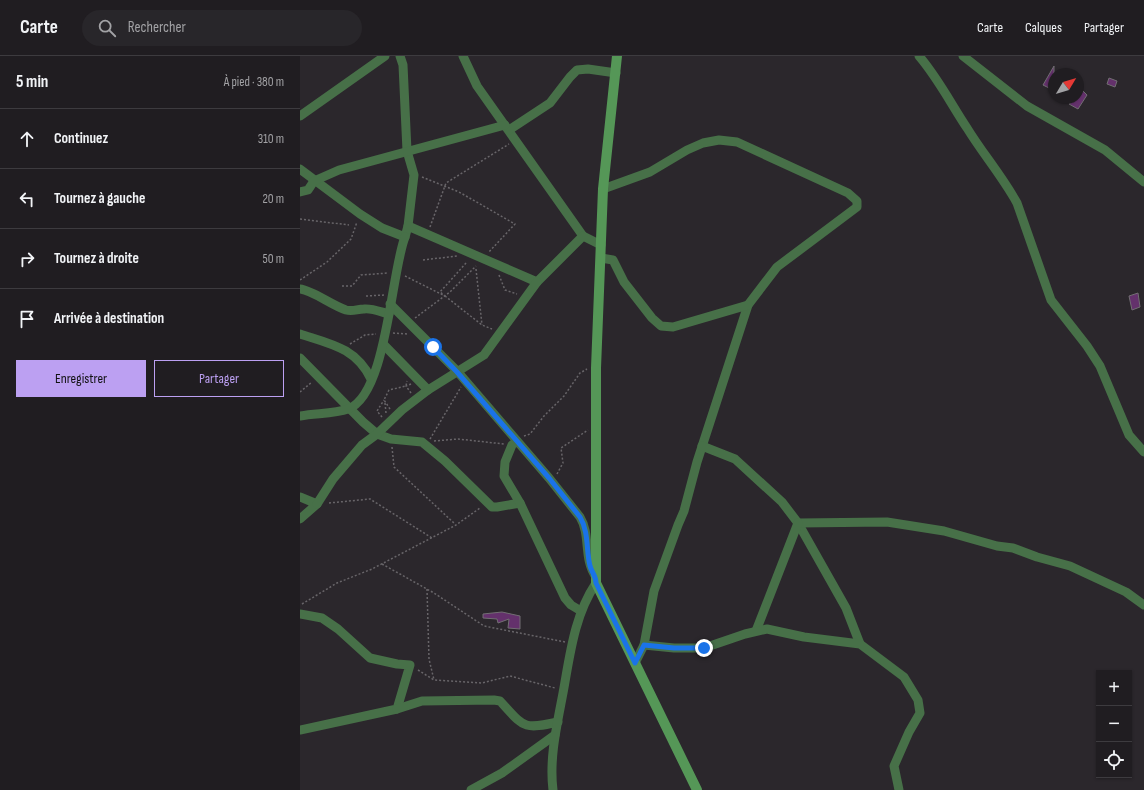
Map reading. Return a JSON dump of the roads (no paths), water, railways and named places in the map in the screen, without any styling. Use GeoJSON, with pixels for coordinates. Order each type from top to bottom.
{"type":"FeatureCollection","features":[{"type":"Feature","properties":{"kind":"street"},"geometry":{"type":"LineString","coordinates":[[300,116],[385,56]]}},
{"type":"Feature","properties":{"kind":"street"},"geometry":{"type":"LineString","coordinates":[[301,414],[349,408],[363,396],[371,380],[384,345],[392,294],[408,226],[414,175],[407,152],[403,65],[400,56]]}},
{"type":"Feature","properties":{"kind":"street"},"geometry":{"type":"LineString","coordinates":[[403,65],[408,56]]}},
{"type":"Feature","properties":{"kind":"street"},"geometry":{"type":"LineString","coordinates":[[463,56],[477,86],[565,212],[583,236],[601,246]]}},
{"type":"Feature","properties":{"kind":"street"},"geometry":{"type":"LineString","coordinates":[[553,790],[552,780],[555,735],[572,643],[581,611],[596,580],[596,364],[603,190],[617,56]]}},
{"type":"Feature","properties":{"kind":"street"},"geometry":{"type":"LineString","coordinates":[[919,56],[930,70],[967,129],[1017,203],[1051,300],[1087,346],[1100,366],[1129,434],[1144,452]]}},
{"type":"Feature","properties":{"kind":"street"},"geometry":{"type":"LineString","coordinates":[[963,56],[1027,106],[1105,150],[1144,182]]}},
{"type":"Feature","properties":{"kind":"street"},"geometry":{"type":"LineString","coordinates":[[300,192],[308,190],[314,181],[339,170],[507,127],[550,103],[577,70],[588,69],[616,73]]}},
{"type":"Feature","properties":{"kind":"street"},"geometry":{"type":"LineString","coordinates":[[603,190],[650,172],[687,150],[719,140],[737,142],[853,196],[857,200],[857,207],[777,267],[748,305],[702,446],[684,511],[654,591],[644,645],[635,663]]}},
{"type":"Feature","properties":{"kind":"street"},"geometry":{"type":"LineString","coordinates":[[300,169],[314,181],[341,198],[360,214],[382,228],[405,237]]}},
{"type":"Feature","properties":{"kind":"street"},"geometry":{"type":"LineString","coordinates":[[408,226],[537,282]]}},
{"type":"Feature","properties":{"kind":"street"},"geometry":{"type":"LineString","coordinates":[[300,519],[317,504],[333,478],[362,444],[377,434],[392,416],[428,390],[481,358],[501,333],[537,282],[583,236]]}},
{"type":"Feature","properties":{"kind":"street"},"geometry":{"type":"LineString","coordinates":[[601,258],[613,260],[624,282],[652,318],[661,326],[673,327],[748,305]]}},
{"type":"Feature","properties":{"kind":"street"},"geometry":{"type":"LineString","coordinates":[[300,289],[310,291],[328,303],[346,310],[353,311],[364,309],[389,314]]}},
{"type":"Feature","properties":{"kind":"street"},"geometry":{"type":"LineString","coordinates":[[390,304],[465,380],[552,482],[584,524],[590,567],[697,790]]}},
{"type":"Feature","properties":{"kind":"street"},"geometry":{"type":"LineString","coordinates":[[300,334],[340,348],[358,359],[365,367],[371,380]]}},
{"type":"Feature","properties":{"kind":"street"},"geometry":{"type":"LineString","coordinates":[[384,345],[428,390]]}},
{"type":"Feature","properties":{"kind":"street"},"geometry":{"type":"LineString","coordinates":[[300,358],[377,434],[391,439],[422,442],[458,473],[487,504],[497,507],[520,503]]}},
{"type":"Feature","properties":{"kind":"street"},"geometry":{"type":"LineString","coordinates":[[517,441],[505,462],[504,476],[520,503],[565,598],[581,611]]}},
{"type":"Feature","properties":{"kind":"street"},"geometry":{"type":"LineString","coordinates":[[702,446],[735,460],[782,502],[798,523],[846,608],[860,644]]}},
{"type":"Feature","properties":{"kind":"street"},"geometry":{"type":"LineString","coordinates":[[300,498],[317,504]]}},
{"type":"Feature","properties":{"kind":"street"},"geometry":{"type":"LineString","coordinates":[[798,523],[887,522],[944,532],[997,546],[1013,548],[1070,566],[1126,592],[1144,605]]}},
{"type":"Feature","properties":{"kind":"street"},"geometry":{"type":"LineString","coordinates":[[756,632],[798,523]]}},
{"type":"Feature","properties":{"kind":"street"},"geometry":{"type":"LineString","coordinates":[[300,614],[322,618],[338,629],[370,658],[397,664],[410,665],[397,709]]}},
{"type":"Feature","properties":{"kind":"street"},"geometry":{"type":"LineString","coordinates":[[644,645],[674,648],[704,648],[767,629],[804,637],[860,644],[904,677],[918,700],[920,713],[909,732],[894,766],[899,790]]}},
{"type":"Feature","properties":{"kind":"street"},"geometry":{"type":"LineString","coordinates":[[300,730],[397,709],[422,701],[494,700],[500,701],[523,725],[530,727],[558,722]]}},
{"type":"Feature","properties":{"kind":"street"},"geometry":{"type":"LineString","coordinates":[[471,790],[502,773],[555,735]]}},
{"type":"Feature","properties":{"kind":"street"},"geometry":{"type":"LineString","coordinates":[[552,780],[557,790]]}}]}
